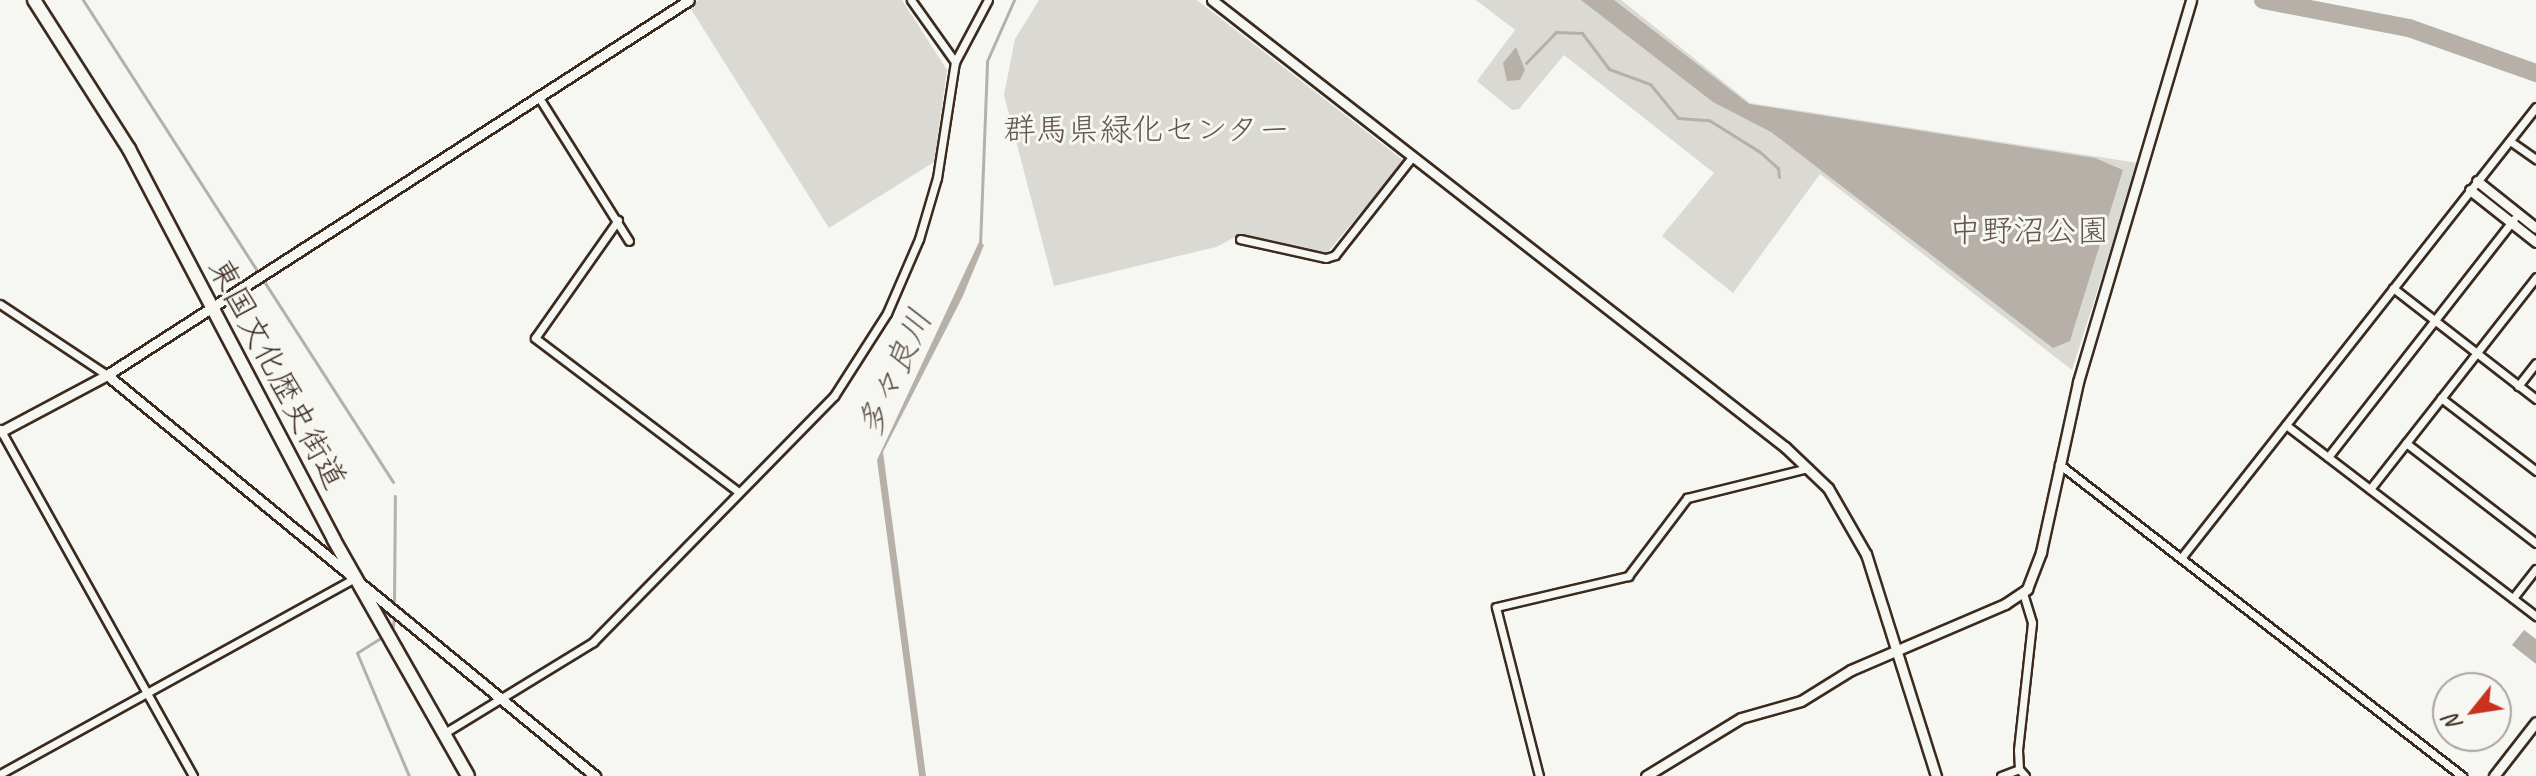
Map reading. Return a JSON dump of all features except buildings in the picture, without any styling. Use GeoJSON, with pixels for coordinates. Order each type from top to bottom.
{"type":"FeatureCollection","features":[{"type":"Feature","properties":{"kind":"highway","name":"東国文化歴史街道"},"geometry":{"type":"LineString","coordinates":[[34,0],[129,149],[355,578],[468,776]]}},
{"type":"Feature","properties":{"kind":"street"},"geometry":{"type":"LineString","coordinates":[[193,776],[1,431],[107,375],[689,0]]}},
{"type":"Feature","properties":{"kind":"street"},"geometry":{"type":"LineString","coordinates":[[911,0],[955,62]]}},
{"type":"Feature","properties":{"kind":"street"},"geometry":{"type":"LineString","coordinates":[[443,734],[593,642],[737,491],[834,396],[887,313],[930,206],[955,62],[988,0]]}},
{"type":"Feature","properties":{"kind":"street"},"geometry":{"type":"LineString","coordinates":[[1212,0],[1808,468],[1828,488],[1866,554],[1936,776]]}},
{"type":"Feature","properties":{"kind":"street"},"geometry":{"type":"LineString","coordinates":[[2025,776],[2019,769],[2032,623],[2023,593],[2041,552],[2078,382],[2191,1]]}},
{"type":"Feature","properties":{"kind":"street"},"geometry":{"type":"LineString","coordinates":[[538,96],[629,241]]}},
{"type":"Feature","properties":{"kind":"street"},"geometry":{"type":"LineString","coordinates":[[2181,558],[2536,107]]}},
{"type":"Feature","properties":{"kind":"street"},"geometry":{"type":"LineString","coordinates":[[2510,141],[2536,159]]}},
{"type":"Feature","properties":{"kind":"street"},"geometry":{"type":"LineString","coordinates":[[1240,239],[1326,258],[1335,255],[1412,157]]}},
{"type":"Feature","properties":{"kind":"street"},"geometry":{"type":"LineString","coordinates":[[2477,181],[2536,242]]}},
{"type":"Feature","properties":{"kind":"street"},"geometry":{"type":"LineString","coordinates":[[2470,190],[2536,228]]}},
{"type":"Feature","properties":{"kind":"street"},"geometry":{"type":"LineString","coordinates":[[2328,457],[2514,218]]}},
{"type":"Feature","properties":{"kind":"street"},"geometry":{"type":"LineString","coordinates":[[618,220],[535,338],[737,491]]}},
{"type":"Feature","properties":{"kind":"street"},"geometry":{"type":"LineString","coordinates":[[2370,489],[2536,277]]}},
{"type":"Feature","properties":{"kind":"street"},"geometry":{"type":"LineString","coordinates":[[2393,288],[2536,399]]}},
{"type":"Feature","properties":{"kind":"street"},"geometry":{"type":"LineString","coordinates":[[0,304],[107,375],[595,776]]}},
{"type":"Feature","properties":{"kind":"street"},"geometry":{"type":"LineString","coordinates":[[2518,386],[2536,363]]}},
{"type":"Feature","properties":{"kind":"street"},"geometry":{"type":"LineString","coordinates":[[2441,398],[2536,471]]}},
{"type":"Feature","properties":{"kind":"street"},"geometry":{"type":"LineString","coordinates":[[2286,425],[2536,616]]}},
{"type":"Feature","properties":{"kind":"street"},"geometry":{"type":"LineString","coordinates":[[2406,443],[2536,543]]}},
{"type":"Feature","properties":{"kind":"street"},"geometry":{"type":"LineString","coordinates":[[2059,464],[2462,776]]}},
{"type":"Feature","properties":{"kind":"street"},"geometry":{"type":"LineString","coordinates":[[1539,776],[1496,607],[1628,576],[1687,498],[1808,468]]}},
{"type":"Feature","properties":{"kind":"street"},"geometry":{"type":"LineString","coordinates":[[2513,598],[2536,569]]}},
{"type":"Feature","properties":{"kind":"street"},"geometry":{"type":"LineString","coordinates":[[0,774],[355,578]]}},
{"type":"Feature","properties":{"kind":"street"},"geometry":{"type":"LineString","coordinates":[[1646,776],[1741,718],[1801,701],[1851,670],[1898,652],[2023,593]]}},
{"type":"Feature","properties":{"kind":"street"},"geometry":{"type":"LineString","coordinates":[[2494,776],[2536,722]]}},
{"type":"Feature","properties":{"kind":"street"},"geometry":{"type":"LineString","coordinates":[[2001,776],[2019,769]]}},
{"type":"Feature","properties":{"kind":"green space"},"geometry":{"type":"Polygon","coordinates":[[[699,0],[902,0],[947,70],[934,162],[829,228],[689,6],[699,0]]]}},
{"type":"Feature","properties":{"kind":"green space","name":"群馬県緑化センター"},"geometry":{"type":"Polygon","coordinates":[[[1039,0],[1197,0],[1404,161],[1326,254],[1241,234],[1216,247],[1054,286],[1004,95],[1015,39],[1039,0]]]}},
{"type":"Feature","properties":{"kind":"green space","name":"中野沼公園"},"geometry":{"type":"Polygon","coordinates":[[[1476,0],[1621,0],[1750,103],[2138,163],[2072,370],[1820,174],[1733,293],[1662,236],[1714,173],[1564,55],[1519,109],[1512,110],[1477,81],[1515,30],[1476,0]]]}},
{"type":"Feature","properties":{"kind":"shaded area"},"geometry":{"type":"Polygon","coordinates":[[[1581,0],[1614,0],[1749,104],[2095,158],[2123,170],[2070,341],[2053,348],[1771,132],[1713,102],[1581,0]]]}},
{"type":"Feature","properties":{"kind":"shaded area"},"geometry":{"type":"Polygon","coordinates":[[[1516,47],[1525,70],[1520,80],[1507,81],[1503,63],[1516,47]]]}},
{"type":"Feature","properties":{"kind":"shaded area"},"geometry":{"type":"Polygon","coordinates":[[[979,242],[984,245],[962,298],[883,452],[926,776],[919,776],[877,460],[979,242]]]}},
{"type":"Feature","properties":{"kind":"shaded area"},"geometry":{"type":"Polygon","coordinates":[[[2524,630],[2536,639],[2536,664],[2512,645],[2524,630]]]}},
{"type":"Feature","properties":{"kind":"waterway"},"geometry":{"type":"LineString","coordinates":[[83,0],[393,482]]}},
{"type":"Feature","properties":{"kind":"waterway","name":"多々良川"},"geometry":{"type":"LineString","coordinates":[[980,246],[987,61],[1014,0]]}},
{"type":"Feature","properties":{"kind":"waterway"},"geometry":{"type":"LineString","coordinates":[[2263,0],[2409,28],[2536,73]]}},
{"type":"Feature","properties":{"kind":"waterway"},"geometry":{"type":"LineString","coordinates":[[1526,63],[1556,32],[1582,33],[1609,69],[1650,84],[1678,118],[1709,120],[1760,152],[1778,168],[1779,177]]}},
{"type":"Feature","properties":{"kind":"waterway"},"geometry":{"type":"LineString","coordinates":[[394,601],[395,496]]}},
{"type":"Feature","properties":{"kind":"waterway"},"geometry":{"type":"LineString","coordinates":[[392,631],[394,618]]}},
{"type":"Feature","properties":{"kind":"waterway"},"geometry":{"type":"LineString","coordinates":[[379,639],[357,653],[409,776]]}}]}
